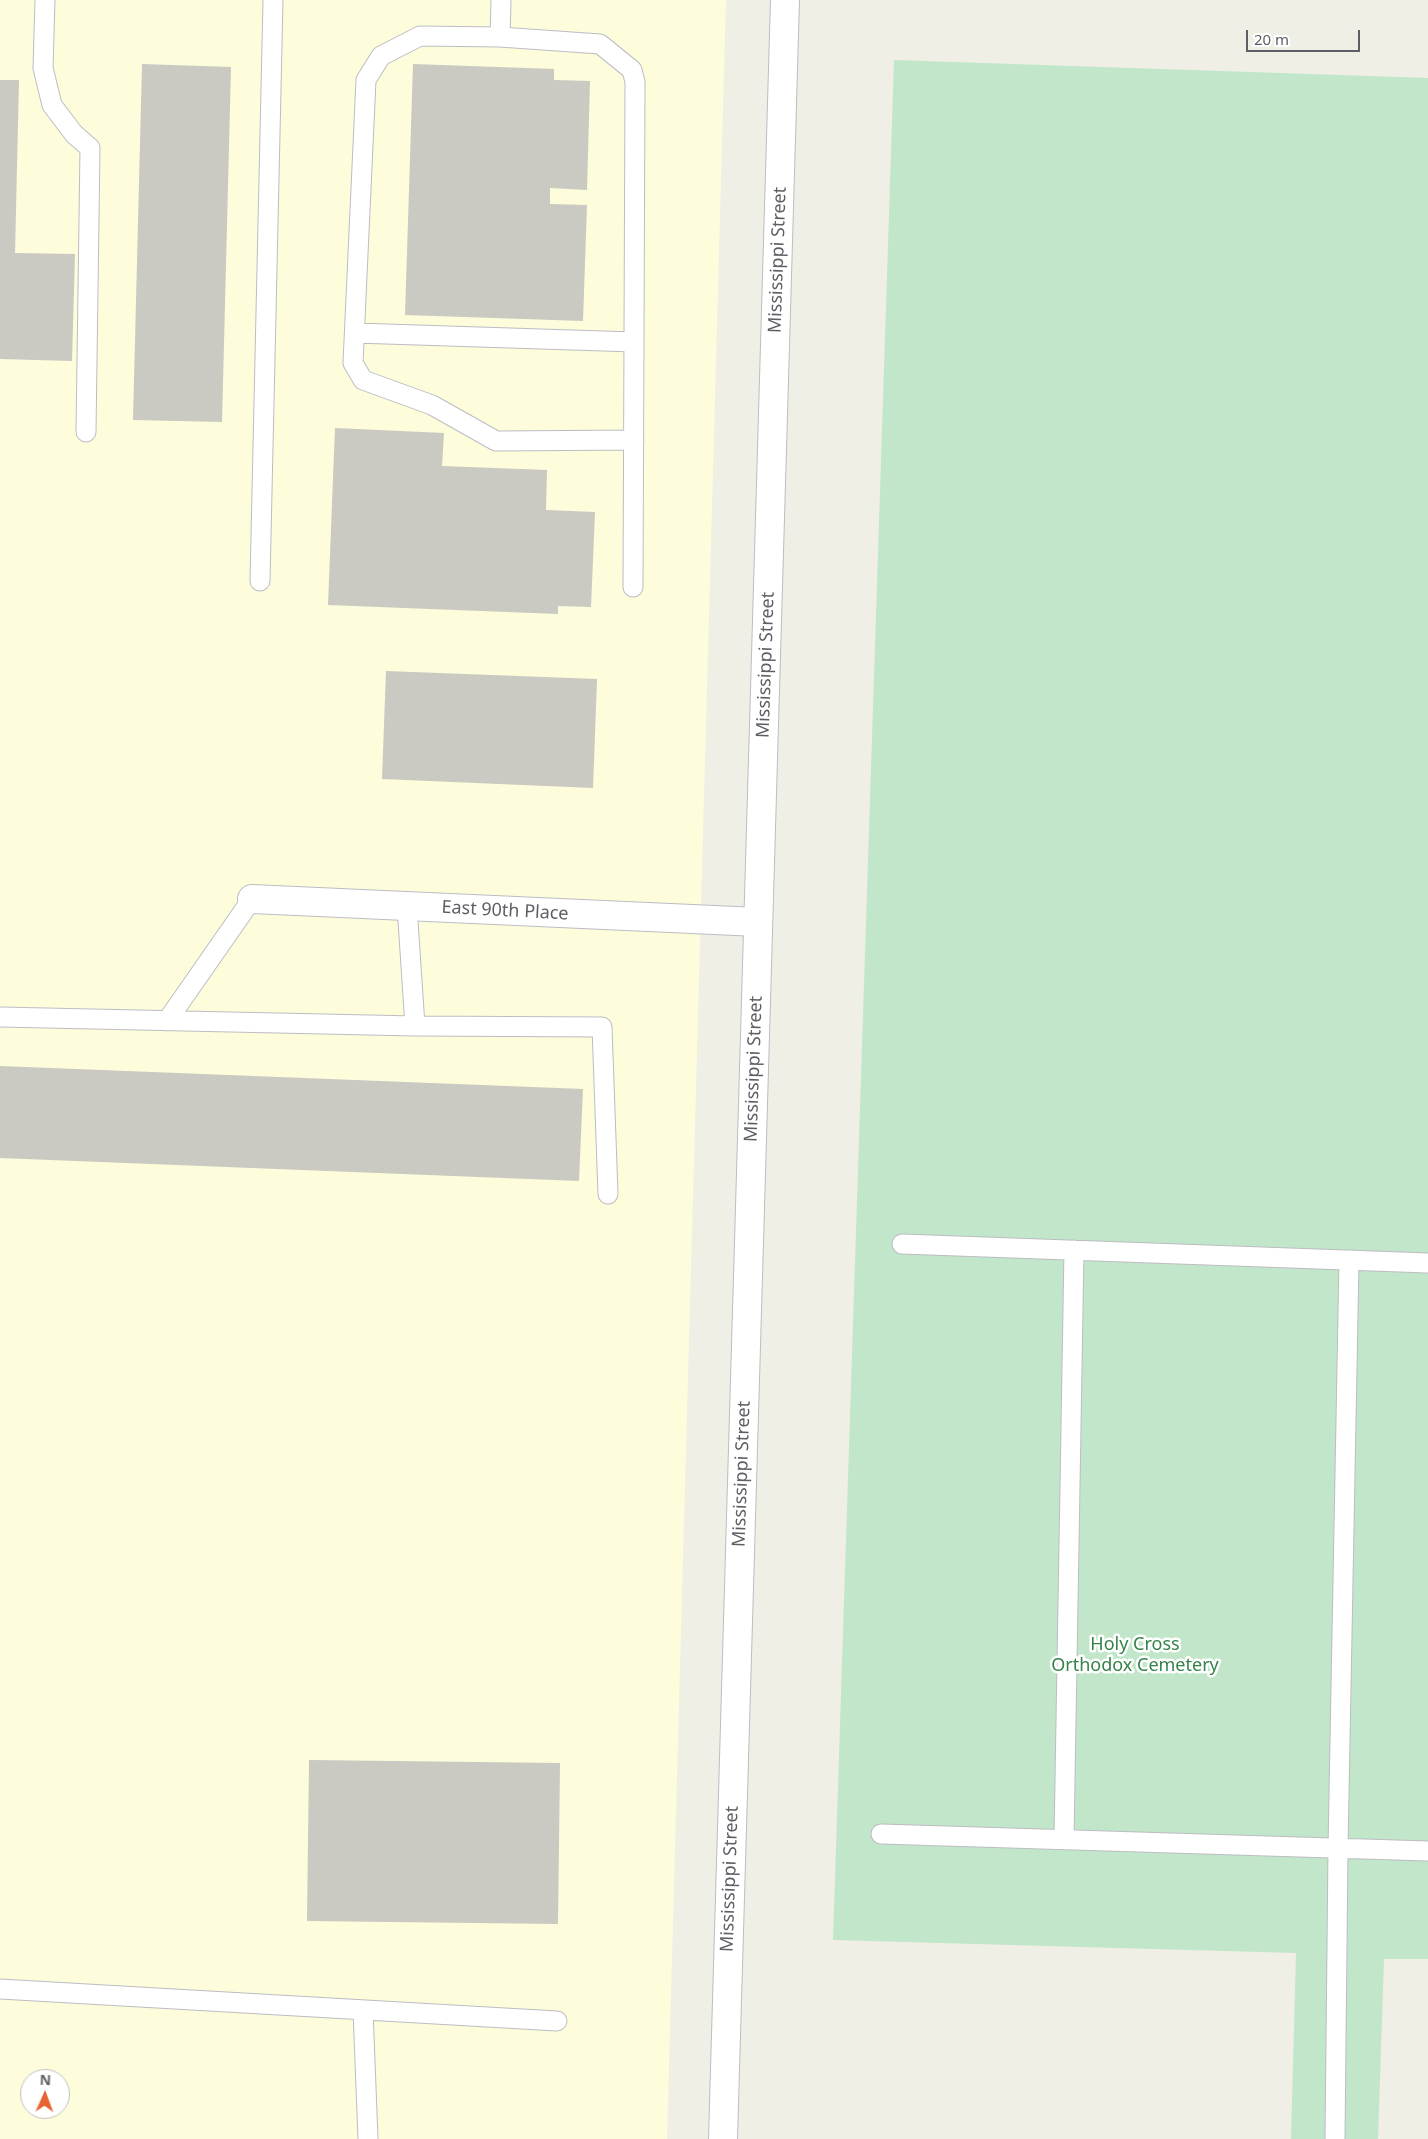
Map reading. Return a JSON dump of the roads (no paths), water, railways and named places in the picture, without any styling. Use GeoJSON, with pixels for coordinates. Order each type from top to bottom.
{"type":"FeatureCollection","features":[{"type":"Feature","properties":{"kind":"street","name":"Mississippi Street"},"geometry":{"type":"LineString","coordinates":[[723,2139],[785,0]]}},
{"type":"Feature","properties":{"kind":"street","name":"East 90th Place"},"geometry":{"type":"LineString","coordinates":[[252,899],[758,922]]}},
{"type":"Feature","properties":{"kind":"lane"},"geometry":{"type":"LineString","coordinates":[[44,0],[43,68],[52,105],[74,134],[90,148],[86,432]]}},
{"type":"Feature","properties":{"kind":"lane"},"geometry":{"type":"LineString","coordinates":[[260,581],[273,0]]}},
{"type":"Feature","properties":{"kind":"lane"},"geometry":{"type":"LineString","coordinates":[[500,37],[501,0]]}},
{"type":"Feature","properties":{"kind":"lane"},"geometry":{"type":"LineString","coordinates":[[633,587],[634,440],[635,82],[632,70],[600,44],[500,37],[420,36],[381,56],[366,80],[353,363],[363,380],[432,405],[496,442],[634,440]]}},
{"type":"Feature","properties":{"kind":"lane"},"geometry":{"type":"LineString","coordinates":[[355,333],[634,342]]}},
{"type":"Feature","properties":{"kind":"lane"},"geometry":{"type":"LineString","coordinates":[[167,1021],[252,899]]}},
{"type":"Feature","properties":{"kind":"lane"},"geometry":{"type":"LineString","coordinates":[[407,906],[415,1026]]}},
{"type":"Feature","properties":{"kind":"lane"},"geometry":{"type":"LineString","coordinates":[[0,1017],[415,1026],[602,1027],[608,1194]]}},
{"type":"Feature","properties":{"kind":"lane"},"geometry":{"type":"LineString","coordinates":[[902,1244],[1428,1263]]}},
{"type":"Feature","properties":{"kind":"lane"},"geometry":{"type":"LineString","coordinates":[[1064,1839],[1074,1250]]}},
{"type":"Feature","properties":{"kind":"lane"},"geometry":{"type":"LineString","coordinates":[[1335,2139],[1338,1848],[1349,1260]]}},
{"type":"Feature","properties":{"kind":"lane"},"geometry":{"type":"LineString","coordinates":[[881,1834],[1428,1851]]}},
{"type":"Feature","properties":{"kind":"lane"},"geometry":{"type":"LineString","coordinates":[[0,1989],[557,2021]]}},
{"type":"Feature","properties":{"kind":"lane"},"geometry":{"type":"LineString","coordinates":[[363,2010],[368,2139]]}},
{"type":"Feature","properties":{"kind":"park label","name":"Holy Cross Orthodox Cemetery"},"geometry":{"type":"Point","coordinates":[1135,1655]}}]}
